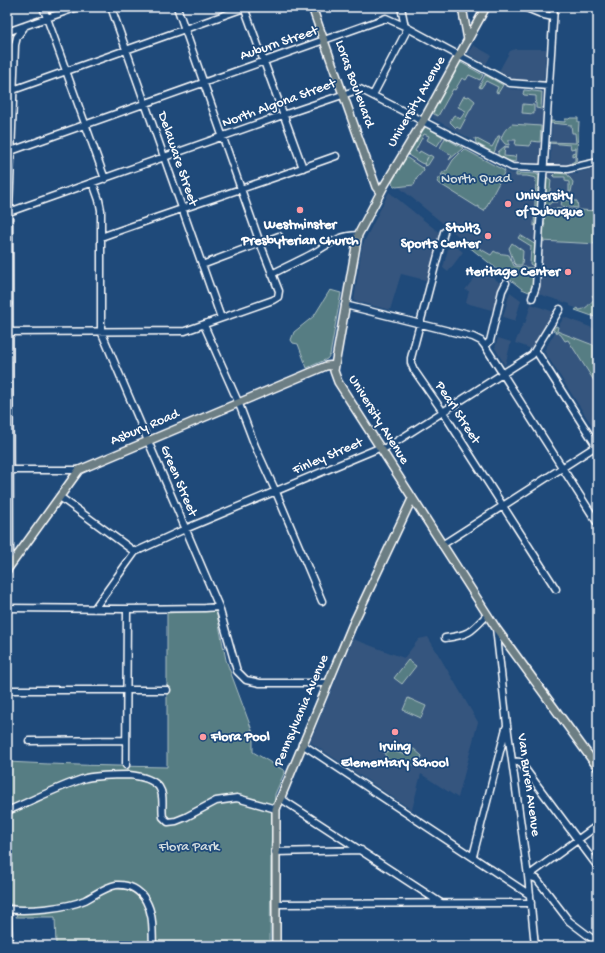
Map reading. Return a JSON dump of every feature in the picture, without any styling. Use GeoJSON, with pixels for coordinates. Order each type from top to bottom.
{"type":"FeatureCollection","features":[{"type":"Feature","properties":{"kind":"main road","name":"Loras Boulevard"},"geometry":{"type":"LineString","coordinates":[[312,7],[344,93],[376,187],[380,192]]}},
{"type":"Feature","properties":{"kind":"main road"},"geometry":{"type":"LineString","coordinates":[[462,7],[468,40]]}},
{"type":"Feature","properties":{"kind":"main road","name":"University Avenue"},"geometry":{"type":"LineString","coordinates":[[486,7],[458,55],[423,121],[380,192],[358,235],[334,371],[338,382],[379,448],[487,615],[598,768]]}},
{"type":"Feature","properties":{"kind":"main road","name":"Asbury Road"},"geometry":{"type":"LineString","coordinates":[[79,470],[326,366],[335,365]]}},
{"type":"Feature","properties":{"kind":"main road"},"geometry":{"type":"LineString","coordinates":[[9,568],[79,470]]}},
{"type":"Feature","properties":{"kind":"main road","name":"Pennsylvania Avenue"},"geometry":{"type":"LineString","coordinates":[[276,946],[276,809],[352,626],[412,499]]}},
{"type":"Feature","properties":{"kind":"street"},"geometry":{"type":"LineString","coordinates":[[43,7],[104,178]]}},
{"type":"Feature","properties":{"kind":"street"},"geometry":{"type":"LineString","coordinates":[[7,32],[78,7]]}},
{"type":"Feature","properties":{"kind":"street","name":"Delaware Street"},"geometry":{"type":"LineString","coordinates":[[111,7],[221,318]]}},
{"type":"Feature","properties":{"kind":"street"},"geometry":{"type":"LineString","coordinates":[[8,332],[185,331],[278,297],[279,291],[260,243],[177,7]]}},
{"type":"Feature","properties":{"kind":"street"},"geometry":{"type":"LineString","coordinates":[[13,90],[245,7],[303,168]]}},
{"type":"Feature","properties":{"kind":"street"},"geometry":{"type":"LineString","coordinates":[[373,95],[406,32],[401,7]]}},
{"type":"Feature","properties":{"kind":"street"},"geometry":{"type":"LineString","coordinates":[[524,7],[553,17]]}},
{"type":"Feature","properties":{"kind":"street"},"geometry":{"type":"LineString","coordinates":[[532,298],[536,286],[554,7]]}},
{"type":"Feature","properties":{"kind":"street","name":"Auburn Street"},"geometry":{"type":"LineString","coordinates":[[11,151],[264,61],[325,41],[386,18],[406,27],[510,83],[548,86]]}},
{"type":"Feature","properties":{"kind":"street"},"geometry":{"type":"LineString","coordinates":[[9,568],[8,298],[11,151],[10,110],[13,90],[15,45],[17,37],[25,26]]}},
{"type":"Feature","properties":{"kind":"street","name":"North Algona Street"},"geometry":{"type":"LineString","coordinates":[[9,212],[344,93],[360,89],[507,165],[516,167],[567,169],[598,162]]}},
{"type":"Feature","properties":{"kind":"street"},"geometry":{"type":"LineString","coordinates":[[101,237],[182,208],[242,190],[336,156]]}},
{"type":"Feature","properties":{"kind":"street","name":"Green Street"},"geometry":{"type":"LineString","coordinates":[[93,183],[100,200],[101,331],[218,607],[237,671],[246,680],[260,683],[328,683]]}},
{"type":"Feature","properties":{"kind":"street","name":"Pearl Street"},"geometry":{"type":"LineString","coordinates":[[444,232],[411,358],[411,364],[556,589]]}},
{"type":"Feature","properties":{"kind":"street"},"geometry":{"type":"LineString","coordinates":[[272,274],[335,239],[358,235]]}},
{"type":"Feature","properties":{"kind":"street"},"geometry":{"type":"LineString","coordinates":[[202,265],[279,236]]}},
{"type":"Feature","properties":{"kind":"street"},"geometry":{"type":"LineString","coordinates":[[485,346],[490,340],[502,291],[506,283]]}},
{"type":"Feature","properties":{"kind":"street"},"geometry":{"type":"LineString","coordinates":[[346,305],[473,337],[481,341],[598,524]]}},
{"type":"Feature","properties":{"kind":"street","name":"Finley Street"},"geometry":{"type":"LineString","coordinates":[[94,609],[135,552],[185,529],[394,443],[532,355],[560,309]]}},
{"type":"Feature","properties":{"kind":"street"},"geometry":{"type":"LineString","coordinates":[[204,324],[322,601]]}},
{"type":"Feature","properties":{"kind":"street"},"geometry":{"type":"LineString","coordinates":[[442,545],[596,446],[535,351]]}},
{"type":"Feature","properties":{"kind":"street"},"geometry":{"type":"LineString","coordinates":[[8,470],[79,470]]}},
{"type":"Feature","properties":{"kind":"street"},"geometry":{"type":"LineString","coordinates":[[60,497],[135,552]]}},
{"type":"Feature","properties":{"kind":"street"},"geometry":{"type":"LineString","coordinates":[[7,608],[127,609],[218,607]]}},
{"type":"Feature","properties":{"kind":"street"},"geometry":{"type":"LineString","coordinates":[[126,765],[127,609]]}},
{"type":"Feature","properties":{"kind":"street"},"geometry":{"type":"LineString","coordinates":[[445,638],[467,633],[475,628],[487,615]]}},
{"type":"Feature","properties":{"kind":"street","name":"Van Buren Avenue"},"geometry":{"type":"LineString","coordinates":[[496,628],[507,725],[528,876],[535,946]]}},
{"type":"Feature","properties":{"kind":"street"},"geometry":{"type":"LineString","coordinates":[[7,690],[167,690]]}},
{"type":"Feature","properties":{"kind":"street"},"geometry":{"type":"LineString","coordinates":[[473,856],[507,725]]}},
{"type":"Feature","properties":{"kind":"street"},"geometry":{"type":"LineString","coordinates":[[29,741],[126,740]]}},
{"type":"Feature","properties":{"kind":"street"},"geometry":{"type":"LineString","coordinates":[[302,744],[530,895]]}},
{"type":"Feature","properties":{"kind":"street"},"geometry":{"type":"LineString","coordinates":[[512,761],[520,762],[598,867]]}},
{"type":"Feature","properties":{"kind":"street"},"geometry":{"type":"LineString","coordinates":[[7,811],[79,780],[108,775],[137,776],[152,781],[162,793],[163,817],[168,822],[186,817],[216,802],[237,798],[276,809]]}},
{"type":"Feature","properties":{"kind":"street"},"geometry":{"type":"LineString","coordinates":[[280,798],[441,903]]}},
{"type":"Feature","properties":{"kind":"street"},"geometry":{"type":"LineString","coordinates":[[528,876],[598,824]]}},
{"type":"Feature","properties":{"kind":"street"},"geometry":{"type":"LineString","coordinates":[[275,852],[361,850]]}},
{"type":"Feature","properties":{"kind":"street"},"geometry":{"type":"LineString","coordinates":[[528,876],[537,879],[569,921],[598,943]]}},
{"type":"Feature","properties":{"kind":"street"},"geometry":{"type":"LineString","coordinates":[[9,946],[8,909],[31,910],[65,905],[84,900],[115,885],[135,889],[147,902],[151,915],[153,946]]}},
{"type":"Feature","properties":{"kind":"street"},"geometry":{"type":"LineString","coordinates":[[276,904],[531,903]]}},
{"type":"Feature","properties":{"kind":"shaded area"},"geometry":{"type":"Polygon","coordinates":[[[473,45],[491,55],[486,64],[468,54],[473,45]]]}},
{"type":"Feature","properties":{"kind":"shaded area"},"geometry":{"type":"Polygon","coordinates":[[[515,49],[546,49],[544,81],[513,79],[499,71],[510,51],[515,49]]]}},
{"type":"Feature","properties":{"kind":"shaded area","name":"University of Dubuque"},"geometry":{"type":"Polygon","coordinates":[[[463,63],[510,89],[544,91],[540,164],[513,162],[432,118],[463,63]]]}},
{"type":"Feature","properties":{"kind":"shaded area","name":"University of Dubuque"},"geometry":{"type":"Polygon","coordinates":[[[552,122],[580,124],[578,164],[569,166],[550,165],[552,122]]]}},
{"type":"Feature","properties":{"kind":"shaded area","name":"University of Dubuque"},"geometry":{"type":"Polygon","coordinates":[[[426,127],[510,173],[530,174],[550,172],[578,174],[578,172],[598,168],[598,316],[570,306],[570,304],[520,287],[394,183],[426,127]]]}},
{"type":"Feature","properties":{"kind":"shaded area"},"geometry":{"type":"Polygon","coordinates":[[[389,192],[441,234],[429,281],[401,274],[390,310],[354,301],[362,246],[389,192]]]}},
{"type":"Feature","properties":{"kind":"shaded area"},"geometry":{"type":"Polygon","coordinates":[[[450,241],[463,252],[448,272],[443,268],[450,241]]]}},
{"type":"Feature","properties":{"kind":"shaded area"},"geometry":{"type":"Polygon","coordinates":[[[482,268],[501,284],[495,311],[466,303],[469,291],[465,290],[482,268]]]}},
{"type":"Feature","properties":{"kind":"shaded area"},"geometry":{"type":"Polygon","coordinates":[[[510,292],[521,300],[515,321],[503,317],[510,292]]]}},
{"type":"Feature","properties":{"kind":"shaded area"},"geometry":{"type":"Polygon","coordinates":[[[531,304],[554,312],[532,349],[515,343],[523,324],[525,324],[531,304]]]}},
{"type":"Feature","properties":{"kind":"shaded area"},"geometry":{"type":"Polygon","coordinates":[[[564,317],[598,330],[598,435],[544,351],[564,317]]]}},
{"type":"Feature","properties":{"kind":"shaded area"},"geometry":{"type":"Polygon","coordinates":[[[498,338],[511,342],[505,366],[495,348],[498,338]]]}},
{"type":"Feature","properties":{"kind":"shaded area","name":"Irving Elementary School"},"geometry":{"type":"Polygon","coordinates":[[[428,637],[478,722],[458,798],[421,774],[412,810],[310,742],[353,639],[404,658],[419,639],[428,637]]]}},
{"type":"Feature","properties":{"kind":"green space"},"geometry":{"type":"Polygon","coordinates":[[[460,62],[483,75],[480,80],[469,75],[466,80],[462,78],[455,90],[453,89],[438,116],[432,113],[460,62]]]}},
{"type":"Feature","properties":{"kind":"green space"},"geometry":{"type":"Polygon","coordinates":[[[485,75],[503,85],[498,93],[496,92],[498,87],[486,81],[481,88],[479,87],[485,75]]]}},
{"type":"Feature","properties":{"kind":"green space"},"geometry":{"type":"Polygon","coordinates":[[[524,90],[542,92],[541,109],[536,108],[536,103],[534,103],[536,101],[536,96],[524,95],[524,90]]]}},
{"type":"Feature","properties":{"kind":"green space"},"geometry":{"type":"Polygon","coordinates":[[[464,96],[469,96],[475,101],[460,129],[457,127],[456,128],[450,122],[453,116],[455,115],[460,119],[466,111],[458,107],[464,96]]]}},
{"type":"Feature","properties":{"kind":"green space"},"geometry":{"type":"Polygon","coordinates":[[[523,104],[534,105],[534,114],[522,113],[523,104]]]}},
{"type":"Feature","properties":{"kind":"green space"},"geometry":{"type":"Polygon","coordinates":[[[578,118],[579,122],[576,163],[571,164],[575,161],[575,155],[572,156],[572,153],[575,152],[575,148],[571,149],[570,145],[549,143],[576,143],[575,133],[572,133],[571,125],[550,123],[550,121],[565,122],[565,119],[578,118]]]}},
{"type":"Feature","properties":{"kind":"green space"},"geometry":{"type":"Polygon","coordinates":[[[512,124],[541,126],[540,142],[531,141],[530,146],[515,145],[516,140],[509,140],[509,145],[505,144],[501,139],[505,130],[512,124]]]}},
{"type":"Feature","properties":{"kind":"green space"},"geometry":{"type":"Polygon","coordinates":[[[426,127],[443,137],[437,146],[427,140],[429,136],[424,134],[415,151],[419,153],[420,151],[433,157],[428,165],[425,166],[424,165],[428,157],[424,164],[408,155],[426,127]]]}},
{"type":"Feature","properties":{"kind":"green space"},"geometry":{"type":"Polygon","coordinates":[[[498,136],[500,136],[494,153],[476,143],[475,138],[492,147],[498,136]]]}},
{"type":"Feature","properties":{"kind":"green space"},"geometry":{"type":"Polygon","coordinates":[[[445,138],[463,148],[449,160],[452,155],[440,148],[445,138]]]}},
{"type":"Feature","properties":{"kind":"green space"},"geometry":{"type":"Polygon","coordinates":[[[505,146],[509,147],[505,147],[504,156],[515,157],[516,154],[516,162],[509,161],[498,155],[498,152],[505,146]]]}},
{"type":"Feature","properties":{"kind":"green space","name":"North Quad"},"geometry":{"type":"Polygon","coordinates":[[[464,149],[505,171],[484,211],[479,208],[479,206],[477,207],[437,182],[440,177],[442,178],[441,180],[449,185],[452,185],[455,181],[444,174],[443,176],[441,175],[444,171],[446,172],[453,160],[464,149]]]}},
{"type":"Feature","properties":{"kind":"green space"},"geometry":{"type":"Polygon","coordinates":[[[406,157],[422,168],[423,167],[424,170],[417,178],[414,185],[396,187],[392,182],[406,157]]]}},
{"type":"Feature","properties":{"kind":"green space"},"geometry":{"type":"Polygon","coordinates":[[[516,173],[540,175],[540,186],[537,189],[539,196],[538,209],[536,208],[536,225],[534,226],[536,178],[516,176],[516,173]]]}},
{"type":"Feature","properties":{"kind":"green space"},"geometry":{"type":"Polygon","coordinates":[[[556,173],[567,174],[573,182],[571,192],[569,192],[569,182],[565,181],[565,177],[554,177],[553,176],[556,173]]]}},
{"type":"Feature","properties":{"kind":"green space"},"geometry":{"type":"Polygon","coordinates":[[[547,177],[551,180],[549,199],[557,200],[557,202],[552,202],[546,207],[543,196],[547,177]]]}},
{"type":"Feature","properties":{"kind":"green space"},"geometry":{"type":"Polygon","coordinates":[[[562,200],[577,201],[578,208],[561,206],[562,200]]]}},
{"type":"Feature","properties":{"kind":"green space"},"geometry":{"type":"Polygon","coordinates":[[[543,208],[598,211],[598,244],[541,241],[542,226],[545,225],[542,220],[543,208]]]}},
{"type":"Feature","properties":{"kind":"green space"},"geometry":{"type":"Polygon","coordinates":[[[520,235],[536,245],[535,267],[530,264],[531,246],[518,238],[520,235]]]}},
{"type":"Feature","properties":{"kind":"green space"},"geometry":{"type":"Polygon","coordinates":[[[470,243],[491,255],[494,251],[509,255],[514,266],[532,268],[532,274],[535,270],[533,286],[529,292],[522,289],[468,246],[470,243]]]}},
{"type":"Feature","properties":{"kind":"green space"},"geometry":{"type":"Polygon","coordinates":[[[512,243],[523,251],[522,265],[516,265],[514,263],[509,248],[512,243]]]}},
{"type":"Feature","properties":{"kind":"green space"},"geometry":{"type":"Polygon","coordinates":[[[330,290],[341,293],[330,355],[327,359],[307,368],[298,344],[293,343],[291,340],[294,332],[314,316],[330,290]]]}},
{"type":"Feature","properties":{"kind":"green space"},"geometry":{"type":"Polygon","coordinates":[[[597,293],[595,317],[575,310],[578,308],[581,310],[587,306],[594,299],[592,295],[595,297],[597,293]]]}},
{"type":"Feature","properties":{"kind":"green space"},"geometry":{"type":"Polygon","coordinates":[[[556,326],[558,327],[557,331],[593,345],[593,368],[596,380],[598,380],[598,387],[568,340],[565,341],[561,335],[553,330],[556,326]]]}},
{"type":"Feature","properties":{"kind":"green space","name":"Flora Park"},"geometry":{"type":"Polygon","coordinates":[[[216,610],[226,660],[253,733],[253,752],[285,771],[275,794],[271,847],[270,946],[56,946],[55,917],[16,917],[19,907],[7,903],[7,762],[167,767],[167,613],[216,610]]]}},
{"type":"Feature","properties":{"kind":"green space"},"geometry":{"type":"Polygon","coordinates":[[[408,660],[416,666],[402,684],[394,678],[408,660]]]}},
{"type":"Feature","properties":{"kind":"green space"},"geometry":{"type":"Polygon","coordinates":[[[408,698],[426,706],[421,718],[403,710],[408,698]]]}},
{"type":"Feature","properties":{"kind":"green space"},"geometry":{"type":"Polygon","coordinates":[[[410,749],[414,749],[422,756],[416,765],[408,762],[403,765],[388,760],[384,753],[391,750],[405,755],[410,749]]]}},
{"type":"Feature","properties":{"kind":"place","name":"University of Dubuque"},"geometry":{"type":"Point","coordinates":[508,204]}},
{"type":"Feature","properties":{"kind":"place","name":"Westminster Presbyterian Church"},"geometry":{"type":"Point","coordinates":[300,210]}},
{"type":"Feature","properties":{"kind":"place","name":"Stoltz Sports Center"},"geometry":{"type":"Point","coordinates":[488,236]}},
{"type":"Feature","properties":{"kind":"place","name":"Heritage Center"},"geometry":{"type":"Point","coordinates":[568,272]}},
{"type":"Feature","properties":{"kind":"place","name":"Irving Elementary School"},"geometry":{"type":"Point","coordinates":[395,732]}},
{"type":"Feature","properties":{"kind":"place","name":"Flora Pool"},"geometry":{"type":"Point","coordinates":[203,737]}}]}
